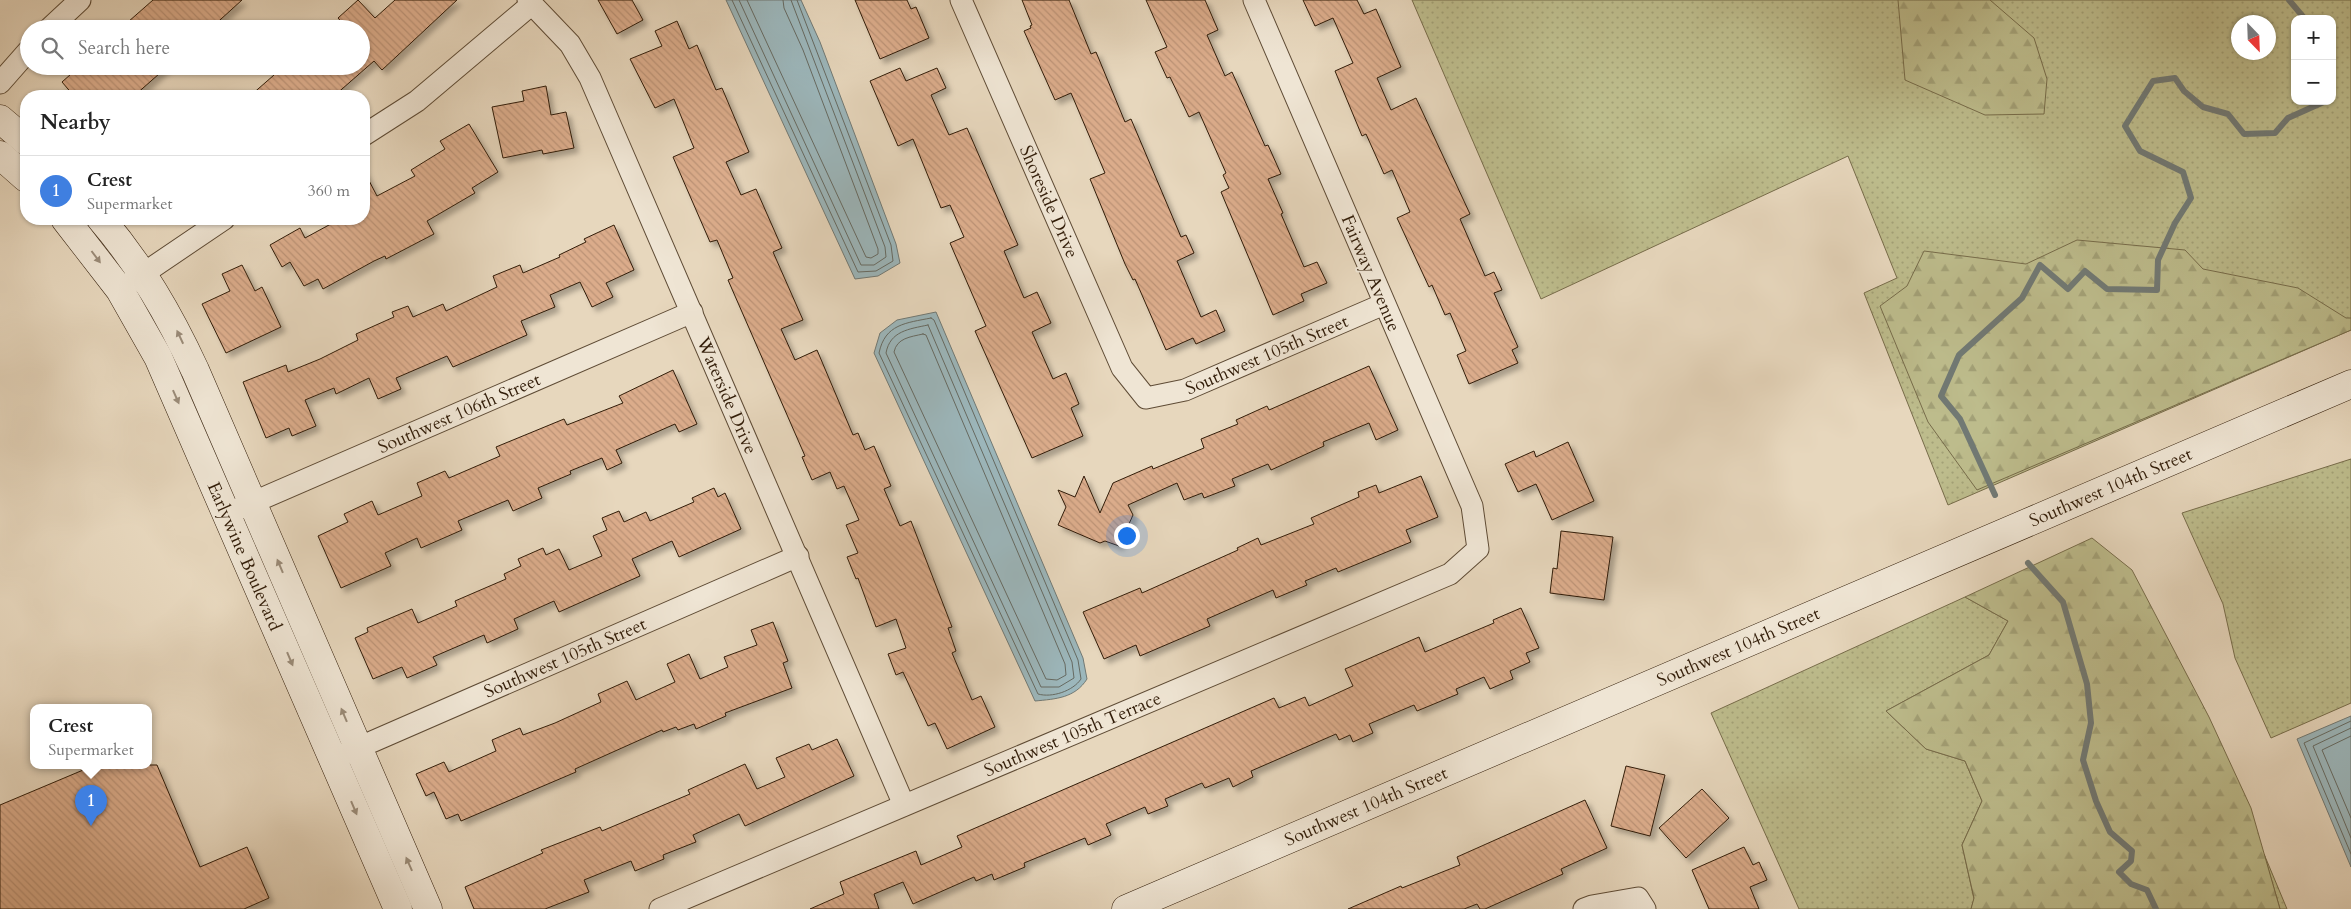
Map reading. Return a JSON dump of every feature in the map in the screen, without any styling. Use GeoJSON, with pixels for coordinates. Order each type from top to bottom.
{"type":"FeatureCollection","features":[{"type":"Feature","properties":{"kind":"street"},"geometry":{"type":"LineString","coordinates":[[59,20],[80,0]]}},
{"type":"Feature","properties":{"kind":"street","name":"Shoreside Drive"},"geometry":{"type":"LineString","coordinates":[[961,0],[1122,368],[1146,398]]}},
{"type":"Feature","properties":{"kind":"street","name":"Fairway Avenue"},"geometry":{"type":"LineString","coordinates":[[1254,0],[1472,506],[1478,549]]}},
{"type":"Feature","properties":{"kind":"street"},"geometry":{"type":"LineString","coordinates":[[370,130],[416,101],[530,2]]}},
{"type":"Feature","properties":{"kind":"street","name":"Waterside Drive"},"geometry":{"type":"LineString","coordinates":[[530,2],[570,44],[590,78],[904,805]]}},
{"type":"Feature","properties":{"kind":"street"},"geometry":{"type":"LineString","coordinates":[[0,83],[20,60]]}},
{"type":"Feature","properties":{"kind":"street"},"geometry":{"type":"LineString","coordinates":[[0,119],[20,137]]}},
{"type":"Feature","properties":{"kind":"street"},"geometry":{"type":"LineString","coordinates":[[0,155],[20,173]]}},
{"type":"Feature","properties":{"kind":"street","name":"Earlywine Boulevard"},"geometry":{"type":"LineString","coordinates":[[70,225],[120,290],[158,357],[398,909]]}},
{"type":"Feature","properties":{"kind":"street","name":"Earlywine Boulevard"},"geometry":{"type":"LineString","coordinates":[[106,225],[142,273],[176,329],[428,909]]}},
{"type":"Feature","properties":{"kind":"street"},"geometry":{"type":"LineString","coordinates":[[120,290],[142,273],[215,225]]}},
{"type":"Feature","properties":{"kind":"street","name":"Southwest 105th Street"},"geometry":{"type":"LineString","coordinates":[[1146,398],[1185,390],[1384,304]]}},
{"type":"Feature","properties":{"kind":"street","name":"Southwest 106th Street"},"geometry":{"type":"LineString","coordinates":[[227,514],[692,312]]}},
{"type":"Feature","properties":{"kind":"street","name":"Southwest 104th Street"},"geometry":{"type":"LineString","coordinates":[[1126,909],[2351,384]]}},
{"type":"Feature","properties":{"kind":"street","name":"Southwest 105th Terrace"},"geometry":{"type":"LineString","coordinates":[[660,909],[1450,574],[1478,549]]}},
{"type":"Feature","properties":{"kind":"street","name":"Southwest 105th Street"},"geometry":{"type":"LineString","coordinates":[[333,759],[798,556]]}},
{"type":"Feature","properties":{"kind":"street"},"geometry":{"type":"LineString","coordinates":[[1584,909],[1592,906],[1642,904]]}},
{"type":"Feature","properties":{"kind":"green space"},"geometry":{"type":"Polygon","coordinates":[[[1412,0],[2351,0],[2351,330],[1948,505],[1864,293],[1897,278],[1848,156],[1541,299],[1412,0]]]}},
{"type":"Feature","properties":{"kind":"green space"},"geometry":{"type":"Polygon","coordinates":[[[1898,0],[1990,0],[2034,38],[2047,79],[2044,114],[1985,115],[1905,80],[1898,0]]]}},
{"type":"Feature","properties":{"kind":"green space"},"geometry":{"type":"Polygon","coordinates":[[[2077,240],[2185,250],[2203,269],[2298,288],[2346,318],[2351,318],[2351,330],[1977,490],[1928,422],[1880,306],[1907,286],[1924,251],[2026,264],[2077,240]]]}},
{"type":"Feature","properties":{"kind":"green space"},"geometry":{"type":"Polygon","coordinates":[[[2351,459],[2351,703],[2271,738],[2235,658],[2223,604],[2182,513],[2351,459]]]}},
{"type":"Feature","properties":{"kind":"green space"},"geometry":{"type":"Polygon","coordinates":[[[2092,538],[2132,570],[2209,717],[2251,808],[2280,909],[1971,909],[1974,898],[1962,845],[1982,801],[1965,761],[1926,749],[1886,711],[1989,655],[2008,621],[1965,597],[2092,538]]]}},
{"type":"Feature","properties":{"kind":"green space"},"geometry":{"type":"Polygon","coordinates":[[[1965,597],[2008,621],[1989,655],[1886,711],[1926,749],[1965,761],[1982,801],[1962,845],[1974,899],[1971,909],[1799,909],[1711,713],[1965,597]]]}},
{"type":"Feature","properties":{"kind":"green space"},"geometry":{"type":"Polygon","coordinates":[[[2264,854],[2287,909],[2280,909],[2264,854]]]}},
{"type":"Feature","properties":{"kind":"water"},"geometry":{"type":"Polygon","coordinates":[[[726,0],[801,0],[820,42],[896,244],[900,263],[878,276],[855,279],[726,0]]]}},
{"type":"Feature","properties":{"kind":"water"},"geometry":{"type":"Polygon","coordinates":[[[936,312],[1083,658],[1087,679],[1071,694],[1035,701],[874,353],[880,333],[897,320],[936,312]]]}},
{"type":"Feature","properties":{"kind":"water"},"geometry":{"type":"Polygon","coordinates":[[[2351,716],[2351,867],[2297,739],[2351,716]]]}},
{"type":"Feature","properties":{"kind":"building"},"geometry":{"type":"Polygon","coordinates":[[[153,0],[242,0],[220,20],[130,20],[153,0]]]}},
{"type":"Feature","properties":{"kind":"building"},"geometry":{"type":"Polygon","coordinates":[[[358,0],[375,18],[395,0],[457,0],[382,70],[374,61],[370,64],[370,20],[340,20],[338,18],[358,0]]]}},
{"type":"Feature","properties":{"kind":"building"},"geometry":{"type":"Polygon","coordinates":[[[598,0],[632,0],[643,20],[617,34],[598,0]]]}},
{"type":"Feature","properties":{"kind":"building"},"geometry":{"type":"Polygon","coordinates":[[[855,0],[907,0],[911,9],[916,7],[929,38],[880,59],[855,0]]]}},
{"type":"Feature","properties":{"kind":"building"},"geometry":{"type":"Polygon","coordinates":[[[1022,0],[1069,0],[1091,54],[1096,52],[1125,122],[1131,119],[1181,237],[1186,235],[1194,253],[1177,261],[1201,317],[1216,310],[1225,331],[1196,344],[1193,338],[1166,350],[1135,279],[1133,280],[1125,264],[1090,179],[1105,173],[1071,93],[1055,100],[1024,31],[1031,28],[1030,26],[1032,25],[1022,0]]]}},
{"type":"Feature","properties":{"kind":"building"},"geometry":{"type":"Polygon","coordinates":[[[1146,0],[1205,0],[1218,30],[1207,35],[1225,76],[1232,72],[1265,146],[1268,145],[1281,174],[1268,179],[1283,213],[1281,214],[1304,267],[1317,262],[1327,283],[1301,294],[1304,301],[1273,315],[1221,192],[1229,188],[1223,175],[1226,173],[1199,112],[1189,117],[1170,77],[1167,78],[1155,52],[1167,47],[1146,0]]]}},
{"type":"Feature","properties":{"kind":"building"},"geometry":{"type":"Polygon","coordinates":[[[1303,0],[1357,0],[1364,14],[1376,9],[1401,67],[1377,78],[1391,110],[1416,98],[1470,214],[1460,219],[1485,276],[1494,272],[1502,290],[1494,293],[1518,347],[1512,350],[1518,363],[1469,384],[1457,355],[1466,351],[1450,313],[1445,315],[1432,285],[1429,287],[1397,218],[1410,212],[1392,170],[1384,174],[1366,134],[1362,136],[1335,71],[1353,63],[1333,18],[1315,26],[1303,0]]]}},
{"type":"Feature","properties":{"kind":"building"},"geometry":{"type":"Polygon","coordinates":[[[677,21],[689,49],[697,45],[716,90],[722,88],[749,152],[726,162],[741,195],[756,189],[782,248],[773,252],[803,320],[781,329],[795,360],[817,350],[853,435],[858,433],[865,450],[874,446],[891,486],[884,489],[900,526],[911,521],[952,627],[948,628],[956,651],[952,653],[972,700],[981,696],[995,727],[947,749],[935,723],[928,726],[903,672],[896,675],[888,654],[906,648],[896,619],[876,627],[858,578],[856,579],[847,557],[858,553],[846,525],[859,520],[844,486],[837,489],[830,472],[812,480],[802,457],[805,456],[728,280],[733,278],[717,240],[710,242],[673,157],[694,148],[674,99],[655,108],[630,59],[662,46],[655,31],[677,21]]]}},
{"type":"Feature","properties":{"kind":"building"},"geometry":{"type":"Polygon","coordinates":[[[900,68],[906,81],[937,68],[946,88],[931,95],[949,135],[967,128],[1018,245],[1004,251],[1024,298],[1037,292],[1051,323],[1032,332],[1053,379],[1066,373],[1079,404],[1071,408],[1083,436],[1032,458],[975,331],[986,326],[950,243],[964,237],[950,205],[941,208],[913,139],[898,146],[870,81],[900,68]]]}},
{"type":"Feature","properties":{"kind":"building"},"geometry":{"type":"Polygon","coordinates":[[[70,75],[158,75],[141,90],[69,90],[62,82],[70,75]]]}},
{"type":"Feature","properties":{"kind":"building"},"geometry":{"type":"Polygon","coordinates":[[[274,75],[358,75],[341,90],[257,90],[274,75]]]}},
{"type":"Feature","properties":{"kind":"building"},"geometry":{"type":"Polygon","coordinates":[[[546,86],[551,115],[566,112],[574,148],[543,154],[542,150],[503,158],[492,107],[524,101],[522,91],[546,86]]]}},
{"type":"Feature","properties":{"kind":"building"},"geometry":{"type":"Polygon","coordinates":[[[469,124],[498,172],[472,188],[475,193],[427,221],[434,234],[386,259],[385,256],[374,261],[323,289],[318,279],[304,286],[290,262],[282,267],[270,245],[300,228],[305,238],[329,225],[370,225],[370,183],[377,196],[415,176],[411,170],[445,149],[440,141],[469,124]]]}},
{"type":"Feature","properties":{"kind":"building"},"geometry":{"type":"Polygon","coordinates":[[[614,225],[634,270],[606,283],[613,297],[592,307],[580,282],[550,295],[555,307],[521,321],[527,335],[453,367],[447,356],[396,378],[401,389],[378,399],[369,378],[336,394],[334,388],[305,400],[316,426],[292,436],[289,428],[266,438],[243,382],[286,365],[288,372],[320,359],[358,340],[356,334],[394,317],[392,312],[408,306],[413,317],[443,304],[446,311],[497,287],[493,276],[520,265],[523,273],[560,257],[559,255],[586,242],[584,239],[614,225]]]}},
{"type":"Feature","properties":{"kind":"building"},"geometry":{"type":"Polygon","coordinates":[[[242,265],[255,291],[262,287],[281,327],[226,353],[202,304],[230,291],[222,274],[242,265]]]}},
{"type":"Feature","properties":{"kind":"building"},"geometry":{"type":"Polygon","coordinates":[[[1369,366],[1398,430],[1376,440],[1369,423],[1323,442],[1324,446],[1271,470],[1268,464],[1232,479],[1235,486],[1204,498],[1202,493],[1184,500],[1177,483],[1128,505],[1133,515],[1119,546],[1105,541],[1100,543],[1058,525],[1066,507],[1058,490],[1075,497],[1084,476],[1100,513],[1113,483],[1152,466],[1153,469],[1204,448],[1201,439],[1238,424],[1236,420],[1267,406],[1269,410],[1369,366]]]}},
{"type":"Feature","properties":{"kind":"building"},"geometry":{"type":"Polygon","coordinates":[[[673,370],[697,424],[679,432],[675,424],[616,450],[622,463],[607,470],[602,458],[570,471],[571,474],[538,488],[542,498],[513,511],[508,500],[458,521],[462,530],[421,548],[417,538],[385,553],[391,566],[341,588],[318,536],[348,522],[344,514],[372,501],[378,515],[422,496],[417,483],[445,471],[449,478],[500,456],[496,447],[564,419],[567,425],[623,403],[619,396],[673,370]]]}},
{"type":"Feature","properties":{"kind":"building"},"geometry":{"type":"Polygon","coordinates":[[[1568,442],[1594,501],[1552,520],[1536,484],[1518,492],[1505,464],[1534,451],[1536,457],[1568,442]]]}},
{"type":"Feature","properties":{"kind":"building"},"geometry":{"type":"Polygon","coordinates":[[[1421,476],[1438,517],[1406,530],[1411,542],[1338,572],[1336,568],[1305,581],[1307,585],[1276,598],[1273,590],[1207,619],[1210,626],[1140,656],[1136,645],[1104,659],[1083,612],[1140,588],[1142,593],[1238,550],[1237,548],[1258,538],[1261,545],[1314,524],[1311,518],[1359,497],[1358,492],[1376,485],[1379,493],[1421,476]]]}},
{"type":"Feature","properties":{"kind":"building"},"geometry":{"type":"Polygon","coordinates":[[[714,488],[718,497],[725,493],[741,529],[679,557],[672,541],[632,559],[640,576],[559,612],[554,601],[514,619],[518,629],[487,643],[484,635],[433,657],[437,665],[407,678],[402,667],[373,679],[355,638],[368,632],[367,628],[412,609],[418,623],[457,606],[455,601],[506,579],[504,574],[521,566],[518,559],[543,548],[546,555],[559,549],[569,570],[602,556],[593,536],[607,530],[602,518],[619,511],[624,522],[646,512],[650,521],[694,502],[692,498],[714,488]]]}},
{"type":"Feature","properties":{"kind":"building"},"geometry":{"type":"Polygon","coordinates":[[[1561,531],[1613,537],[1604,600],[1550,593],[1553,568],[1557,569],[1561,531]]]}},
{"type":"Feature","properties":{"kind":"building"},"geometry":{"type":"Polygon","coordinates":[[[1521,608],[1539,648],[1526,653],[1530,662],[1510,671],[1513,679],[1490,689],[1484,677],[1456,689],[1458,694],[1417,711],[1414,705],[1369,724],[1373,733],[1353,742],[1350,735],[1339,740],[1336,734],[1251,771],[1253,777],[1233,787],[1229,778],[1205,788],[1202,783],[1165,799],[1168,806],[1148,814],[1145,807],[1106,824],[1111,835],[1088,845],[1085,838],[1024,863],[1025,867],[994,880],[992,874],[976,881],[974,877],[913,904],[903,882],[874,894],[879,909],[810,909],[844,894],[840,882],[916,851],[921,865],[962,847],[957,836],[1274,698],[1279,708],[1305,697],[1309,706],[1353,686],[1345,669],[1419,637],[1425,652],[1494,623],[1493,620],[1521,608]]]}},
{"type":"Feature","properties":{"kind":"building"},"geometry":{"type":"Polygon","coordinates":[[[773,622],[788,661],[783,663],[792,688],[725,713],[726,716],[696,729],[694,724],[678,730],[676,727],[663,732],[662,730],[575,769],[576,772],[461,821],[458,814],[446,819],[434,792],[426,796],[416,774],[444,762],[449,772],[496,751],[492,740],[520,728],[523,735],[555,723],[601,702],[598,694],[627,681],[636,700],[675,682],[667,664],[689,654],[700,679],[728,667],[724,657],[757,645],[751,630],[773,622]]]}},
{"type":"Feature","properties":{"kind":"building"},"geometry":{"type":"Polygon","coordinates":[[[837,739],[854,776],[745,826],[739,814],[693,835],[696,842],[663,855],[664,859],[635,871],[631,861],[584,880],[589,892],[545,909],[474,909],[465,887],[543,853],[541,850],[600,827],[602,831],[690,794],[688,790],[745,764],[757,789],[785,777],[776,758],[809,744],[812,750],[837,739]]]}},
{"type":"Feature","properties":{"kind":"building"},"geometry":{"type":"Polygon","coordinates":[[[152,765],[157,765],[200,867],[247,847],[269,898],[244,909],[0,909],[0,805],[86,769],[152,769],[152,765]]]}},
{"type":"Feature","properties":{"kind":"building"},"geometry":{"type":"Polygon","coordinates":[[[1626,766],[1665,775],[1650,836],[1611,826],[1626,766]]]}},
{"type":"Feature","properties":{"kind":"building"},"geometry":{"type":"Polygon","coordinates":[[[1702,789],[1729,818],[1686,858],[1659,828],[1702,789]]]}},
{"type":"Feature","properties":{"kind":"building"},"geometry":{"type":"Polygon","coordinates":[[[1585,800],[1607,848],[1561,869],[1563,874],[1485,909],[1480,909],[1477,904],[1464,909],[1348,909],[1401,886],[1402,888],[1460,865],[1457,857],[1585,800]]]}},
{"type":"Feature","properties":{"kind":"building"},"geometry":{"type":"Polygon","coordinates":[[[1744,847],[1753,865],[1759,862],[1767,880],[1750,887],[1759,909],[1709,909],[1692,870],[1744,847]]]}},
{"type":"Feature","properties":{"kind":"waterway"},"geometry":{"type":"LineString","coordinates":[[2289,0],[2302,15]]}},
{"type":"Feature","properties":{"kind":"waterway"},"geometry":{"type":"LineString","coordinates":[[1995,495],[1960,419],[1941,396],[1959,355],[2022,298],[2040,265],[2068,289],[2085,271],[2107,289],[2157,290],[2158,260],[2175,223],[2191,198],[2183,172],[2140,151],[2125,126],[2153,81],[2175,78],[2184,91],[2203,107],[2228,114],[2244,134],[2275,133],[2288,118],[2317,105]]}},
{"type":"Feature","properties":{"kind":"waterway"},"geometry":{"type":"LineString","coordinates":[[2028,563],[2063,602],[2087,684],[2091,723],[2083,760],[2096,801],[2110,832],[2132,851],[2131,861],[2119,872],[2131,884],[2147,890],[2156,909]]}},
{"type":"Feature","properties":{"kind":"place","name":"Crest"},"geometry":{"type":"Point","coordinates":[91,826]}}]}
